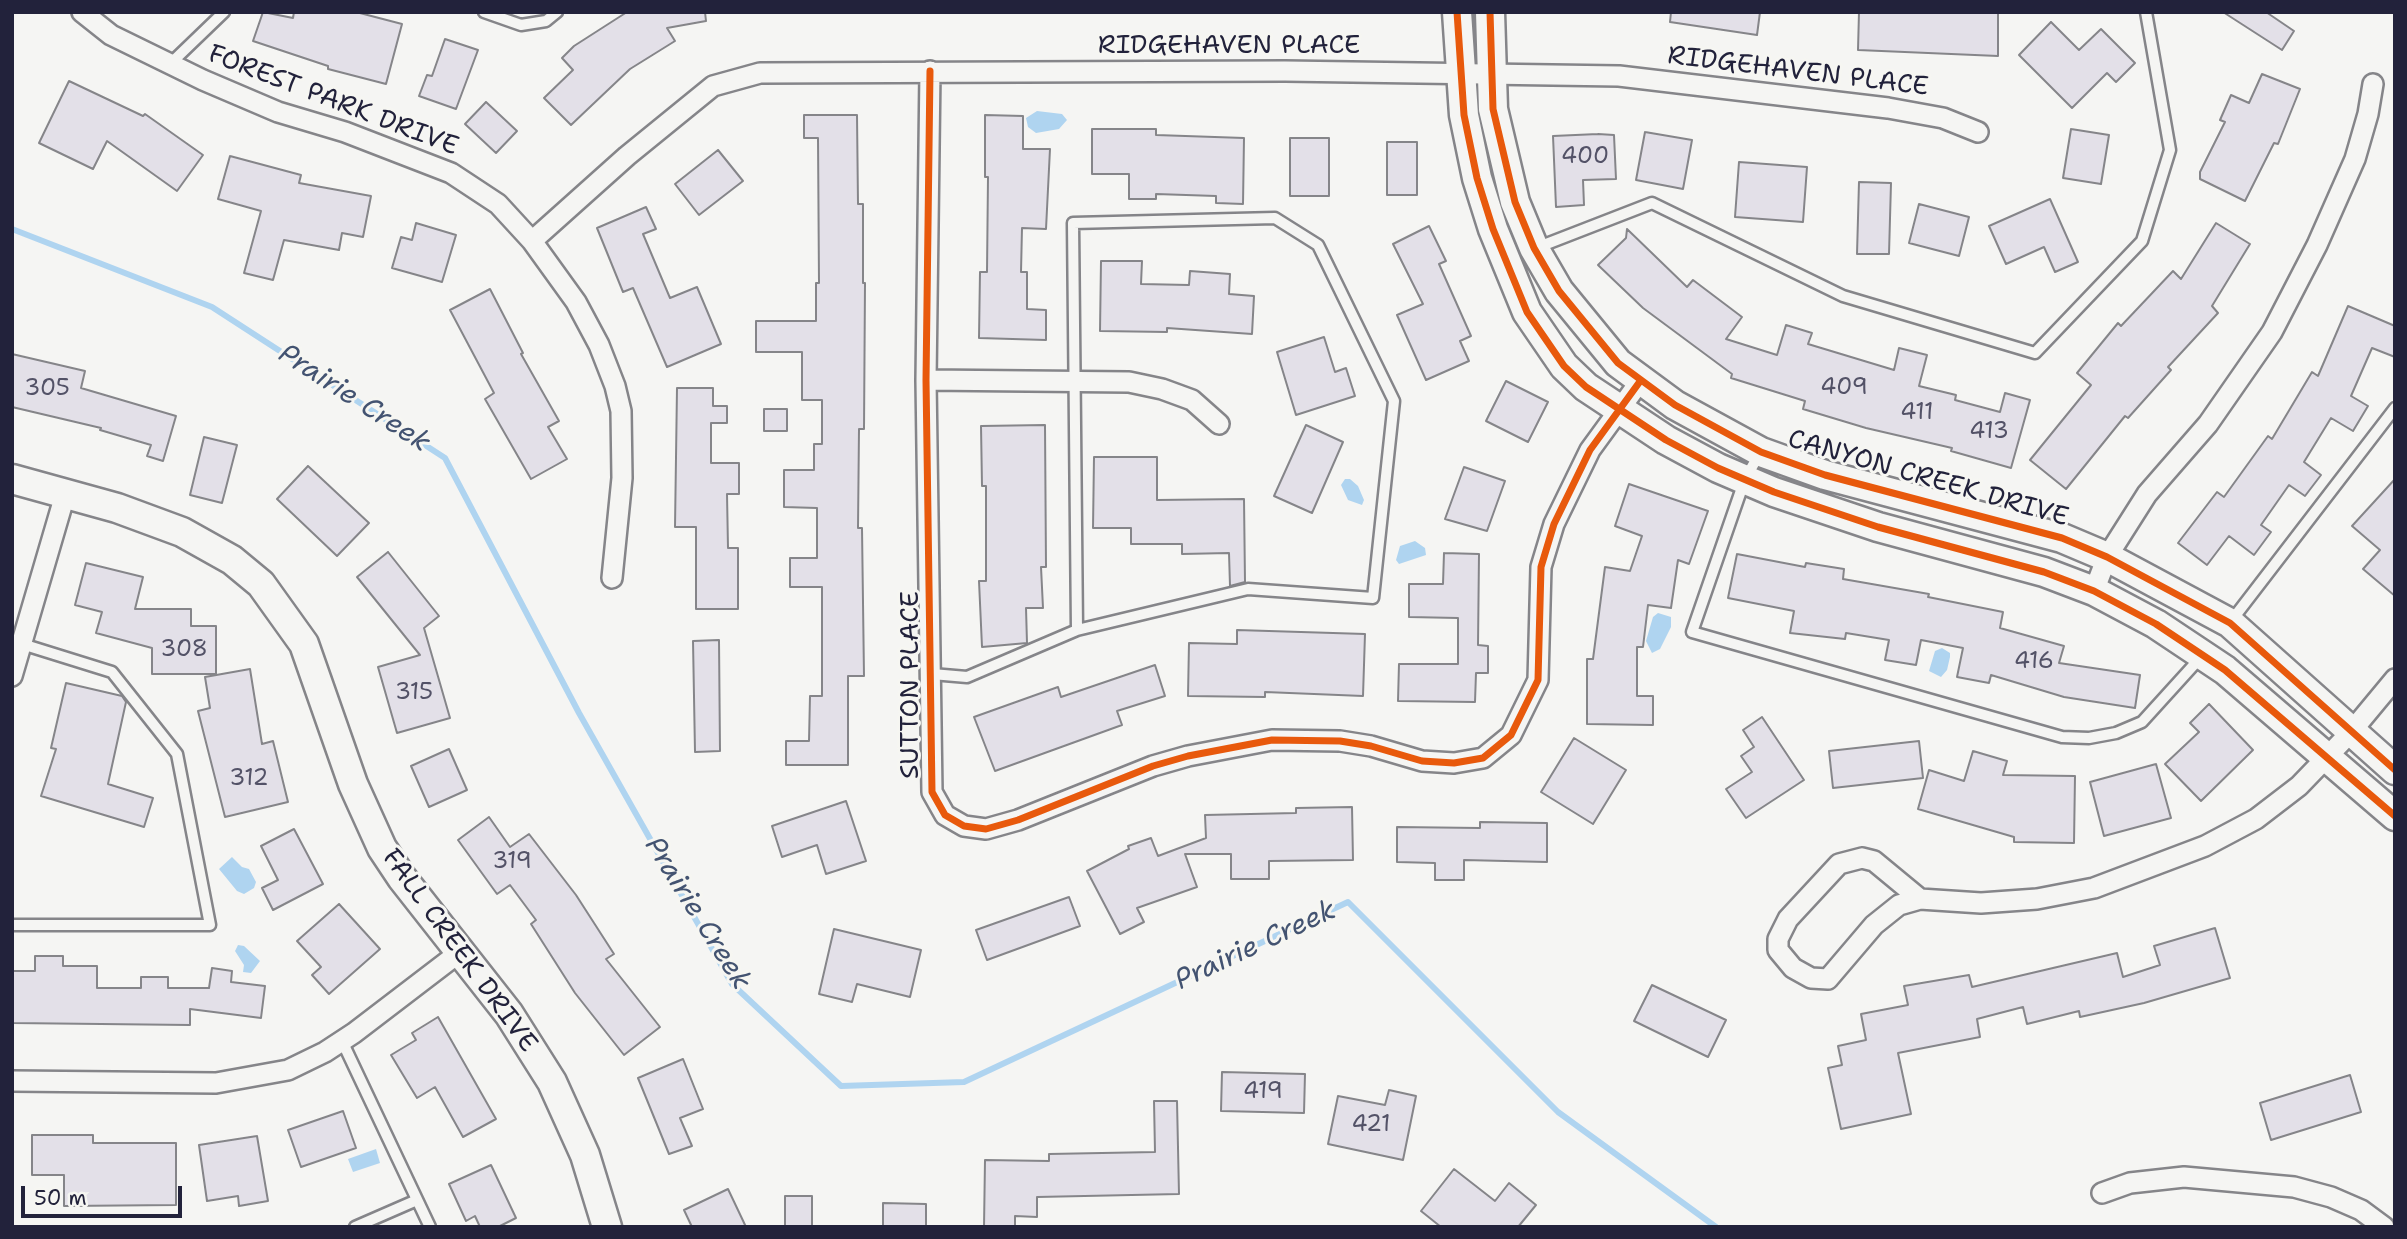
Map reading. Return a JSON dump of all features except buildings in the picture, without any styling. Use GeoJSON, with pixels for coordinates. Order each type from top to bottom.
{"type":"FeatureCollection","features":[{"type":"Feature","properties":{"kind":"street","name":"FOREST PARK DRIVE"},"geometry":{"type":"LineString","coordinates":[[82,12],[111,35],[170,65],[278,112],[357,136],[451,173],[498,204],[533,241],[576,302],[599,345],[615,386],[621,411],[622,478],[612,578]]}},
{"type":"Feature","properties":{"kind":"street","name":"CANYON CREEK DRIVE"},"geometry":{"type":"LineString","coordinates":[[1457,12],[1459,74],[1478,178],[1493,229],[1527,312],[1564,366],[1586,387],[1666,440],[1745,479],[1878,527],[2004,560],[2094,591],[2156,624],[2225,670],[2395,816]]}},
{"type":"Feature","properties":{"kind":"street","name":"CANYON CREEK DRIVE"},"geometry":{"type":"LineString","coordinates":[[1490,12],[1490,74],[1502,153],[1515,202],[1534,248],[1559,291],[1618,363],[1675,405],[1761,452],[1825,475],[2050,535],[2107,557],[2230,623],[2395,769]]}},
{"type":"Feature","properties":{"kind":"street","name":"RIDGEHAVEN PLACE"},"geometry":{"type":"LineString","coordinates":[[533,241],[627,156],[713,86],[760,73],[930,71],[1619,76],[1888,108],[1943,118],[1979,132]]}},
{"type":"Feature","properties":{"kind":"street","name":"SUTTON PLACE"},"geometry":{"type":"LineString","coordinates":[[930,71],[926,380],[932,792],[946,815],[964,826],[986,829],[1153,766],[1188,756],[1272,740],[1340,741],[1422,761],[1454,764],[1483,758],[1511,734],[1534,691],[1541,648],[1541,567],[1569,490],[1590,450],[1641,380]]}},
{"type":"Feature","properties":{"kind":"street"},"geometry":{"type":"LineString","coordinates":[[2094,591],[2107,557],[2147,494],[2216,415],[2273,332],[2317,245],[2355,159],[2373,84]]}},
{"type":"Feature","properties":{"kind":"street"},"geometry":{"type":"LineString","coordinates":[[926,380],[1129,382],[1162,388],[1192,400],[1219,424]]}},
{"type":"Feature","properties":{"kind":"street","name":"FALL CREEK DRIVE"},"geometry":{"type":"LineString","coordinates":[[12,479],[117,508],[182,532],[232,560],[261,584],[304,644],[353,784],[382,848],[509,1014],[552,1082],[585,1155],[607,1227]]}},
{"type":"Feature","properties":{"kind":"street"},"geometry":{"type":"LineString","coordinates":[[12,676],[65,495]]}},
{"type":"Feature","properties":{"kind":"street"},"geometry":{"type":"LineString","coordinates":[[1920,899],[1874,861],[1850,860],[1839,864],[1805,898],[1777,939],[1777,950],[1793,968],[1811,978],[1828,979],[1874,925],[1899,905],[1920,899],[1982,903],[2037,899],[2094,888],[2152,868],[2256,819],[2299,786],[2351,732],[2395,679]]}},
{"type":"Feature","properties":{"kind":"street"},"geometry":{"type":"LineString","coordinates":[[12,1081],[216,1083],[288,1070],[342,1041],[460,952]]}},
{"type":"Feature","properties":{"kind":"street"},"geometry":{"type":"LineString","coordinates":[[2102,1193],[2130,1184],[2184,1177],[2294,1187],[2341,1201],[2384,1227]]}},
{"type":"Feature","properties":{"kind":"lane"},"geometry":{"type":"LineString","coordinates":[[170,65],[224,12]]}},
{"type":"Feature","properties":{"kind":"lane"},"geometry":{"type":"LineString","coordinates":[[484,12],[521,25],[546,21],[557,12]]}},
{"type":"Feature","properties":{"kind":"lane"},"geometry":{"type":"LineString","coordinates":[[1534,248],[1652,203],[1843,296],[2035,353],[2142,241],[2170,150],[2146,12]]}},
{"type":"Feature","properties":{"kind":"lane"},"geometry":{"type":"LineString","coordinates":[[932,674],[967,677],[1077,630],[1248,589],[1373,598],[1394,401],[1318,245],[1275,218],[1073,223],[1077,630]]}},
{"type":"Feature","properties":{"kind":"lane"},"geometry":{"type":"LineString","coordinates":[[2230,623],[2395,408]]}},
{"type":"Feature","properties":{"kind":"lane"},"geometry":{"type":"LineString","coordinates":[[1761,452],[1745,479],[1692,632],[2062,737],[2089,738],[2116,733],[2142,722],[2203,656]]}},
{"type":"Feature","properties":{"kind":"lane"},"geometry":{"type":"LineString","coordinates":[[12,925],[210,925],[177,754],[112,672],[22,644]]}},
{"type":"Feature","properties":{"kind":"lane"},"geometry":{"type":"LineString","coordinates":[[342,1041],[430,1227]]}},
{"type":"Feature","properties":{"kind":"lane"},"geometry":{"type":"LineString","coordinates":[[355,1227],[417,1199]]}},
{"type":"Feature","properties":{"kind":"water"},"geometry":{"type":"Polygon","coordinates":[[[1037,111],[1062,114],[1067,120],[1059,129],[1036,133],[1028,127],[1026,118],[1037,111]]]}},
{"type":"Feature","properties":{"kind":"water"},"geometry":{"type":"Polygon","coordinates":[[[1345,479],[1350,479],[1358,486],[1364,500],[1362,505],[1348,500],[1341,485],[1345,479]]]}},
{"type":"Feature","properties":{"kind":"water"},"geometry":{"type":"Polygon","coordinates":[[[1415,541],[1425,548],[1426,555],[1399,564],[1396,560],[1400,546],[1415,541]]]}},
{"type":"Feature","properties":{"kind":"water"},"geometry":{"type":"Polygon","coordinates":[[[1658,613],[1671,617],[1671,627],[1660,649],[1652,653],[1646,641],[1653,617],[1658,613]]]}},
{"type":"Feature","properties":{"kind":"water"},"geometry":{"type":"Polygon","coordinates":[[[1942,648],[1950,653],[1950,657],[1947,670],[1941,677],[1929,671],[1935,651],[1942,648]]]}},
{"type":"Feature","properties":{"kind":"water"},"geometry":{"type":"Polygon","coordinates":[[[232,857],[242,867],[249,869],[256,882],[254,888],[244,894],[237,891],[219,869],[232,857]]]}},
{"type":"Feature","properties":{"kind":"water"},"geometry":{"type":"Polygon","coordinates":[[[238,945],[244,946],[260,961],[251,973],[243,972],[244,965],[235,951],[238,945]]]}},
{"type":"Feature","properties":{"kind":"water"},"geometry":{"type":"Polygon","coordinates":[[[376,1149],[380,1163],[353,1172],[348,1159],[376,1149]]]}},
{"type":"Feature","properties":{"kind":"waterway","name":"Prairie Creek"},"geometry":{"type":"LineString","coordinates":[[12,229],[212,307],[445,458],[579,713],[732,984],[841,1086],[964,1082],[1348,902],[1558,1112],[1716,1227]]}},
{"type":"Feature","properties":{"kind":"cycle path"},"geometry":{"type":"LineString","coordinates":[[1457,12],[1464,115],[1477,178],[1493,229],[1527,312],[1564,366],[1586,387],[1666,440],[1718,468],[1774,492],[1878,527],[2044,572],[2094,591],[2156,624],[2225,670],[2395,816]]}},
{"type":"Feature","properties":{"kind":"cycle path"},"geometry":{"type":"LineString","coordinates":[[1490,12],[1493,109],[1515,202],[1534,248],[1559,291],[1618,363],[1675,405],[1761,452],[1825,475],[2062,538],[2107,557],[2230,623],[2395,770]]}},
{"type":"Feature","properties":{"kind":"cycle path"},"geometry":{"type":"LineString","coordinates":[[930,71],[926,380],[932,792],[945,815],[964,826],[986,829],[1018,820],[1153,766],[1188,756],[1272,740],[1340,741],[1371,746],[1422,761],[1454,763],[1483,758],[1511,735],[1538,680],[1541,567],[1554,524],[1590,450],[1641,380]]}}]}
